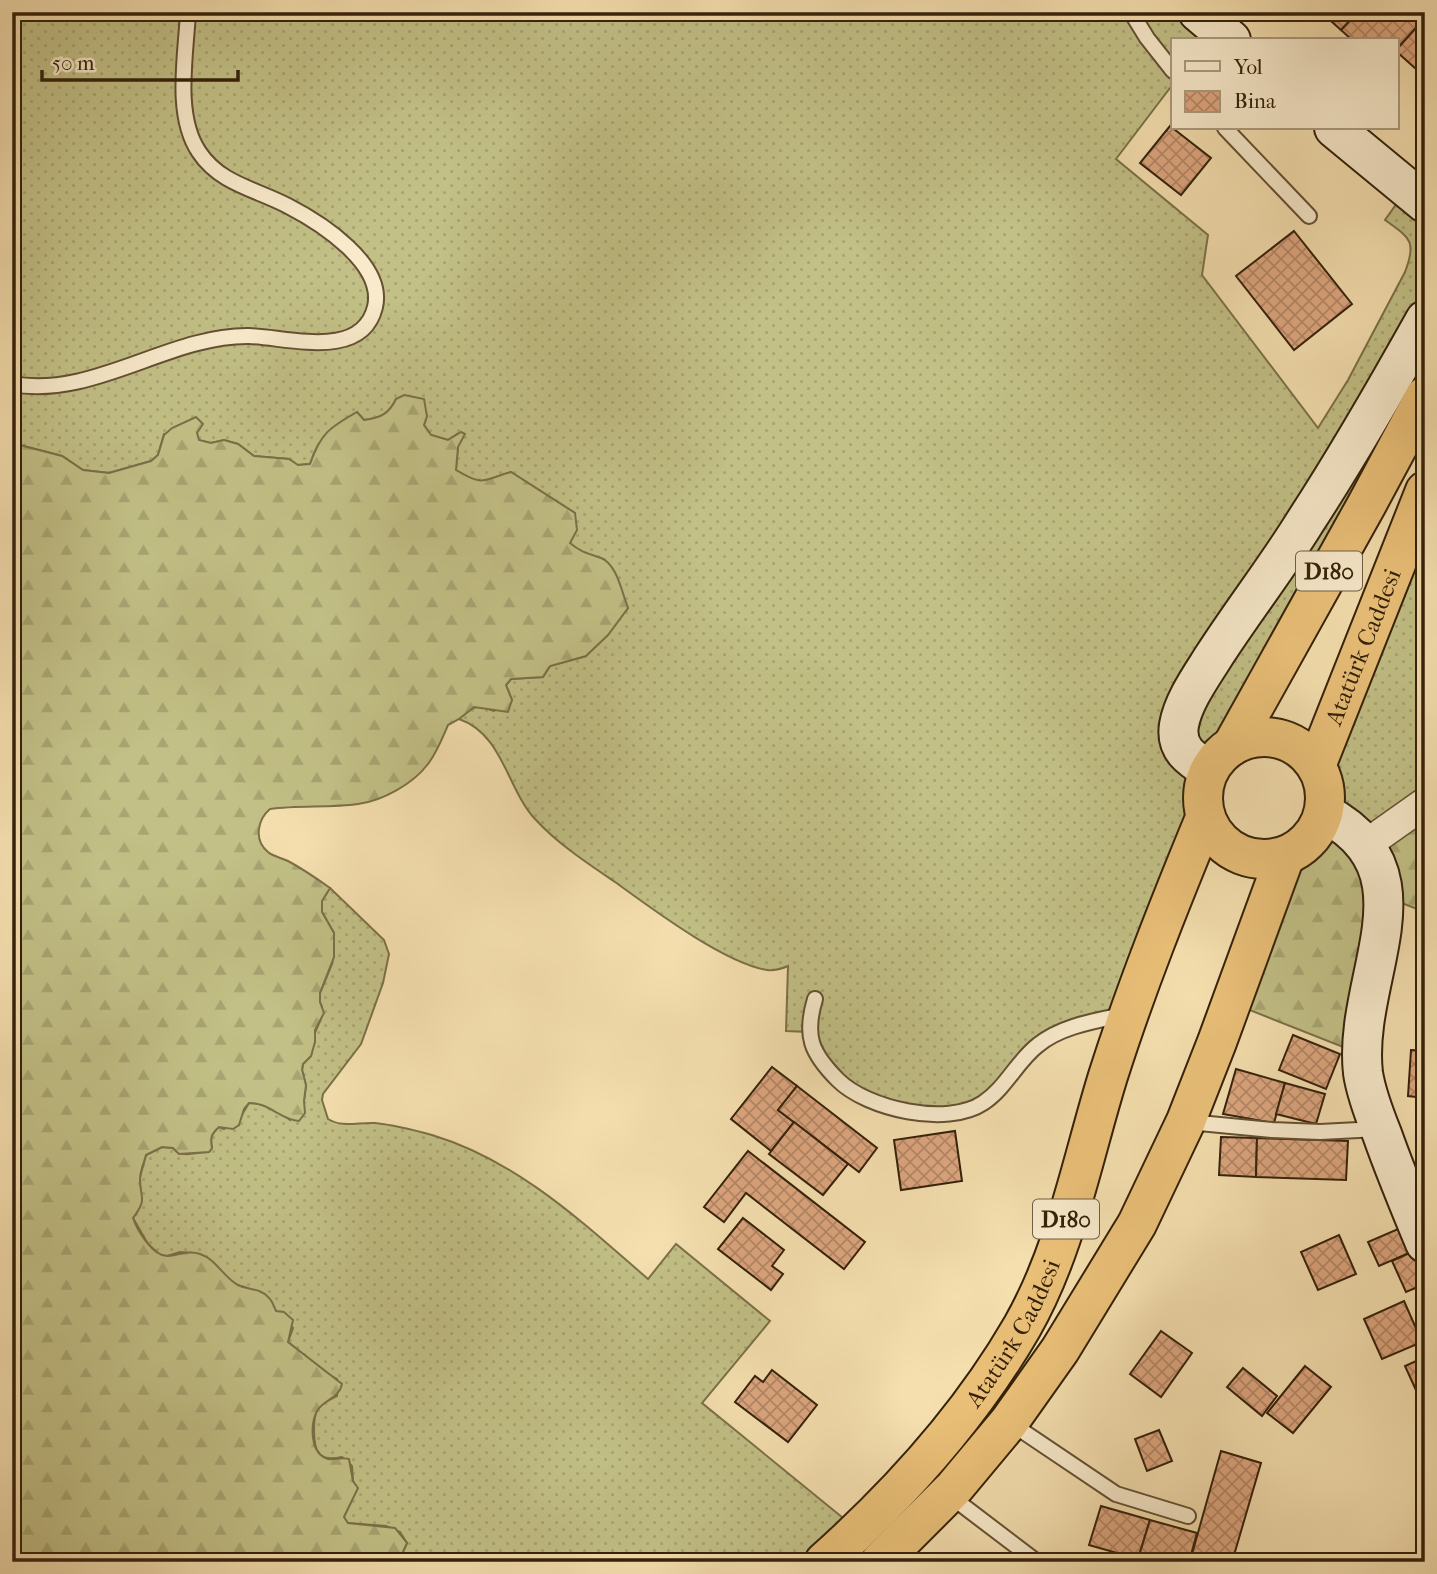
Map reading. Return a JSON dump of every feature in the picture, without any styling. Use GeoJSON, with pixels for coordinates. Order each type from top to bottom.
{"type":"FeatureCollection","features":[{"type":"Feature","properties":{"kind":"highway","name":"Atatürk Caddesi"},"geometry":{"type":"LineString","coordinates":[[824,1562],[875,1516],[927,1460],[977,1398],[1022,1326],[1050,1267],[1075,1194],[1128,1014],[1205,818],[1203,790],[1367,504],[1425,396]]}},
{"type":"Feature","properties":{"kind":"highway","name":"Atatürk Caddesi"},"geometry":{"type":"LineString","coordinates":[[1220,758],[1246,739],[1262,736],[1278,738],[1300,748],[1316,766],[1425,491]]}},
{"type":"Feature","properties":{"kind":"highway"},"geometry":{"type":"LineString","coordinates":[[1205,818],[1219,840],[1238,854],[1261,860],[1285,856],[1314,835],[1324,813],[1325,789],[1316,766]]}},
{"type":"Feature","properties":{"kind":"highway","name":"Atatürk Caddesi"},"geometry":{"type":"LineString","coordinates":[[880,1562],[948,1494],[1009,1422],[1060,1350],[1138,1224],[1186,1121],[1285,856]]}},
{"type":"Feature","properties":{"kind":"street"},"geometry":{"type":"LineString","coordinates":[[1198,12],[1229,38]]}},
{"type":"Feature","properties":{"kind":"street"},"geometry":{"type":"LineString","coordinates":[[1336,130],[1425,204]]}},
{"type":"Feature","properties":{"kind":"street"},"geometry":{"type":"LineString","coordinates":[[1220,758],[1189,758],[1182,749],[1179,726],[1188,702],[1226,637],[1304,524],[1381,399],[1425,320]]}},
{"type":"Feature","properties":{"kind":"street"},"geometry":{"type":"LineString","coordinates":[[1367,844],[1425,803]]}},
{"type":"Feature","properties":{"kind":"street"},"geometry":{"type":"LineString","coordinates":[[1324,813],[1358,834],[1367,844],[1382,874],[1385,897],[1381,934],[1365,1012],[1363,1075],[1380,1129],[1425,1243]]}},
{"type":"Feature","properties":{"kind":"lane"},"geometry":{"type":"LineString","coordinates":[[12,384],[54,384],[89,379],[196,343],[233,336],[269,336],[308,343],[337,342],[362,330],[373,317],[375,283],[362,261],[316,223],[287,206],[227,180],[209,165],[198,151],[183,109],[188,12]]}},
{"type":"Feature","properties":{"kind":"lane"},"geometry":{"type":"LineString","coordinates":[[1131,12],[1171,68]]}},
{"type":"Feature","properties":{"kind":"lane"},"geometry":{"type":"LineString","coordinates":[[1227,130],[1309,216]]}},
{"type":"Feature","properties":{"kind":"lane"},"geometry":{"type":"LineString","coordinates":[[815,999],[809,1020],[810,1041],[823,1065],[844,1087],[877,1104],[915,1113],[955,1114],[982,1104],[998,1091],[1038,1045],[1063,1031],[1092,1021],[1128,1014]]}},
{"type":"Feature","properties":{"kind":"lane"},"geometry":{"type":"LineString","coordinates":[[1186,1121],[1320,1132],[1380,1129]]}},
{"type":"Feature","properties":{"kind":"lane"},"geometry":{"type":"LineString","coordinates":[[1009,1422],[1116,1494],[1188,1516]]}},
{"type":"Feature","properties":{"kind":"lane"},"geometry":{"type":"LineString","coordinates":[[948,1494],[1037,1562]]}},
{"type":"Feature","properties":{"kind":"green space"},"geometry":{"type":"Polygon","coordinates":[[[12,12],[1198,12],[1205,38],[1171,38],[1171,87],[1116,159],[1208,235],[1202,275],[1318,428],[1348,380],[1409,262],[1409,241],[1385,220],[1407,189],[1425,203],[1425,396],[1206,777],[1203,804],[1128,1014],[1063,1031],[982,1104],[915,1113],[844,1087],[809,1032],[786,1031],[788,966],[767,970],[730,957],[668,919],[573,853],[553,837],[526,807],[486,737],[474,726],[459,719],[475,708],[483,707],[494,711],[512,700],[506,685],[511,679],[543,677],[550,666],[586,656],[628,608],[615,574],[604,559],[582,553],[569,543],[575,513],[511,472],[479,481],[456,470],[457,434],[448,440],[431,435],[424,425],[427,416],[396,399],[390,409],[379,417],[364,420],[357,412],[340,422],[322,438],[310,464],[297,465],[289,459],[254,456],[238,444],[224,440],[211,443],[198,440],[197,433],[164,434],[158,455],[151,461],[109,473],[83,470],[62,456],[12,443],[12,12]]]}},
{"type":"Feature","properties":{"kind":"green space"},"geometry":{"type":"Polygon","coordinates":[[[404,395],[424,399],[427,416],[424,425],[431,435],[448,440],[461,432],[465,434],[458,447],[456,470],[478,480],[511,472],[575,513],[577,530],[570,543],[607,561],[618,580],[628,608],[608,635],[586,656],[550,666],[543,677],[511,679],[506,685],[512,700],[508,712],[474,707],[448,725],[428,764],[396,790],[358,804],[270,809],[266,813],[259,830],[263,847],[330,888],[322,901],[322,912],[334,933],[334,957],[320,993],[324,1013],[315,1030],[311,1056],[303,1064],[306,1085],[305,1113],[299,1121],[292,1120],[262,1105],[249,1103],[239,1125],[233,1129],[219,1127],[214,1132],[209,1152],[179,1154],[173,1148],[162,1147],[146,1155],[140,1176],[142,1202],[133,1218],[142,1236],[157,1252],[168,1256],[192,1252],[206,1256],[233,1282],[265,1294],[276,1311],[284,1312],[293,1320],[288,1342],[342,1384],[338,1393],[317,1411],[313,1438],[322,1456],[328,1459],[349,1459],[353,1481],[358,1488],[344,1517],[348,1523],[395,1528],[407,1543],[402,1554],[409,1562],[12,1562],[12,443],[62,456],[83,470],[109,473],[151,461],[158,455],[164,435],[172,428],[196,417],[203,424],[197,433],[199,440],[211,443],[224,440],[238,444],[254,456],[289,459],[298,465],[310,464],[322,438],[333,427],[357,412],[364,420],[379,416],[404,395]]]}},
{"type":"Feature","properties":{"kind":"green space"},"geometry":{"type":"Polygon","coordinates":[[[1425,491],[1425,803],[1367,844],[1326,801],[1322,777],[1425,491]]]}},
{"type":"Feature","properties":{"kind":"green space"},"geometry":{"type":"Polygon","coordinates":[[[1425,803],[1425,912],[1386,897],[1362,1045],[1343,1047],[1232,1003],[1296,850],[1314,835],[1320,824],[1358,834],[1425,803]]]}},
{"type":"Feature","properties":{"kind":"green space"},"geometry":{"type":"Polygon","coordinates":[[[330,888],[384,940],[389,954],[383,983],[361,1044],[323,1094],[322,1100],[328,1119],[345,1124],[375,1123],[397,1126],[463,1146],[493,1160],[548,1195],[648,1279],[676,1244],[770,1321],[702,1403],[859,1531],[824,1562],[409,1562],[402,1554],[407,1543],[400,1532],[386,1526],[347,1523],[343,1517],[357,1488],[353,1481],[352,1466],[342,1457],[328,1458],[319,1454],[314,1438],[316,1413],[322,1405],[337,1396],[337,1379],[288,1342],[293,1328],[247,1288],[237,1285],[191,1253],[160,1255],[148,1244],[133,1218],[138,1210],[140,1177],[146,1155],[162,1147],[173,1148],[185,1154],[209,1152],[214,1132],[240,1118],[249,1103],[271,1108],[290,1120],[304,1101],[306,1085],[303,1064],[311,1056],[313,1037],[321,1019],[320,993],[332,964],[334,933],[322,912],[322,901],[330,888]]]}},
{"type":"Feature","properties":{"kind":"building"},"geometry":{"type":"Polygon","coordinates":[[[1321,12],[1358,12],[1341,30],[1321,12]]]}},
{"type":"Feature","properties":{"kind":"building"},"geometry":{"type":"Polygon","coordinates":[[[1358,12],[1425,12],[1425,18],[1398,48],[1398,38],[1350,38],[1341,30],[1358,12]]]}},
{"type":"Feature","properties":{"kind":"building"},"geometry":{"type":"Polygon","coordinates":[[[1425,18],[1425,77],[1398,53],[1398,48],[1425,18]]]}},
{"type":"Feature","properties":{"kind":"building"},"geometry":{"type":"Polygon","coordinates":[[[1170,126],[1171,130],[1175,130],[1211,158],[1181,195],[1140,163],[1170,126]]]}},
{"type":"Feature","properties":{"kind":"building"},"geometry":{"type":"Polygon","coordinates":[[[1294,231],[1352,304],[1294,350],[1236,276],[1294,231]]]}},
{"type":"Feature","properties":{"kind":"building"},"geometry":{"type":"Polygon","coordinates":[[[1293,1035],[1340,1054],[1326,1089],[1279,1070],[1293,1035]]]}},
{"type":"Feature","properties":{"kind":"building"},"geometry":{"type":"Polygon","coordinates":[[[1411,1050],[1425,1051],[1425,1098],[1408,1096],[1411,1050]]]}},
{"type":"Feature","properties":{"kind":"building"},"geometry":{"type":"Polygon","coordinates":[[[772,1067],[797,1086],[778,1110],[794,1122],[771,1151],[731,1119],[772,1067]]]}},
{"type":"Feature","properties":{"kind":"building"},"geometry":{"type":"Polygon","coordinates":[[[1236,1069],[1285,1083],[1274,1123],[1223,1114],[1236,1069]]]}},
{"type":"Feature","properties":{"kind":"building"},"geometry":{"type":"Polygon","coordinates":[[[1285,1083],[1325,1094],[1316,1124],[1276,1114],[1285,1083]]]}},
{"type":"Feature","properties":{"kind":"building"},"geometry":{"type":"Polygon","coordinates":[[[797,1086],[877,1148],[859,1172],[778,1110],[797,1086]]]}},
{"type":"Feature","properties":{"kind":"building"},"geometry":{"type":"Polygon","coordinates":[[[794,1122],[848,1164],[823,1195],[769,1154],[794,1122]]]}},
{"type":"Feature","properties":{"kind":"building"},"geometry":{"type":"Polygon","coordinates":[[[955,1131],[962,1181],[901,1190],[894,1140],[955,1131]]]}},
{"type":"Feature","properties":{"kind":"building"},"geometry":{"type":"Polygon","coordinates":[[[1221,1137],[1257,1138],[1256,1177],[1219,1175],[1221,1137]]]}},
{"type":"Feature","properties":{"kind":"building"},"geometry":{"type":"Polygon","coordinates":[[[1257,1138],[1348,1141],[1346,1180],[1256,1177],[1257,1138]]]}},
{"type":"Feature","properties":{"kind":"building"},"geometry":{"type":"Polygon","coordinates":[[[748,1151],[865,1242],[844,1269],[746,1193],[724,1222],[704,1207],[748,1151]]]}},
{"type":"Feature","properties":{"kind":"building"},"geometry":{"type":"Polygon","coordinates":[[[743,1218],[784,1250],[772,1266],[783,1274],[771,1290],[718,1249],[743,1218]]]}},
{"type":"Feature","properties":{"kind":"building"},"geometry":{"type":"Polygon","coordinates":[[[1405,1226],[1416,1250],[1379,1266],[1368,1242],[1405,1226]]]}},
{"type":"Feature","properties":{"kind":"building"},"geometry":{"type":"Polygon","coordinates":[[[1339,1235],[1356,1274],[1318,1290],[1301,1252],[1339,1235]]]}},
{"type":"Feature","properties":{"kind":"building"},"geometry":{"type":"Polygon","coordinates":[[[1416,1250],[1425,1271],[1425,1284],[1406,1292],[1392,1261],[1416,1250]]]}},
{"type":"Feature","properties":{"kind":"building"},"geometry":{"type":"Polygon","coordinates":[[[1404,1301],[1422,1342],[1382,1359],[1364,1319],[1404,1301]]]}},
{"type":"Feature","properties":{"kind":"building"},"geometry":{"type":"Polygon","coordinates":[[[1161,1331],[1192,1353],[1161,1397],[1130,1374],[1161,1331]]]}},
{"type":"Feature","properties":{"kind":"building"},"geometry":{"type":"Polygon","coordinates":[[[1425,1357],[1425,1410],[1405,1366],[1425,1357]]]}},
{"type":"Feature","properties":{"kind":"building"},"geometry":{"type":"Polygon","coordinates":[[[1305,1366],[1331,1387],[1293,1433],[1267,1413],[1305,1366]]]}},
{"type":"Feature","properties":{"kind":"building"},"geometry":{"type":"Polygon","coordinates":[[[1243,1368],[1277,1396],[1262,1416],[1227,1387],[1243,1368]]]}},
{"type":"Feature","properties":{"kind":"building"},"geometry":{"type":"Polygon","coordinates":[[[772,1370],[817,1405],[788,1442],[735,1402],[755,1376],[763,1382],[772,1370]]]}},
{"type":"Feature","properties":{"kind":"building"},"geometry":{"type":"Polygon","coordinates":[[[1159,1430],[1172,1461],[1147,1471],[1135,1439],[1159,1430]]]}},
{"type":"Feature","properties":{"kind":"building"},"geometry":{"type":"Polygon","coordinates":[[[1221,1451],[1261,1463],[1232,1562],[1219,1562],[1192,1554],[1221,1451]]]}},
{"type":"Feature","properties":{"kind":"building"},"geometry":{"type":"Polygon","coordinates":[[[1101,1506],[1150,1520],[1138,1559],[1089,1545],[1101,1506]]]}},
{"type":"Feature","properties":{"kind":"building"},"geometry":{"type":"Polygon","coordinates":[[[1150,1520],[1197,1533],[1189,1562],[1149,1562],[1138,1559],[1150,1520]]]}}]}
